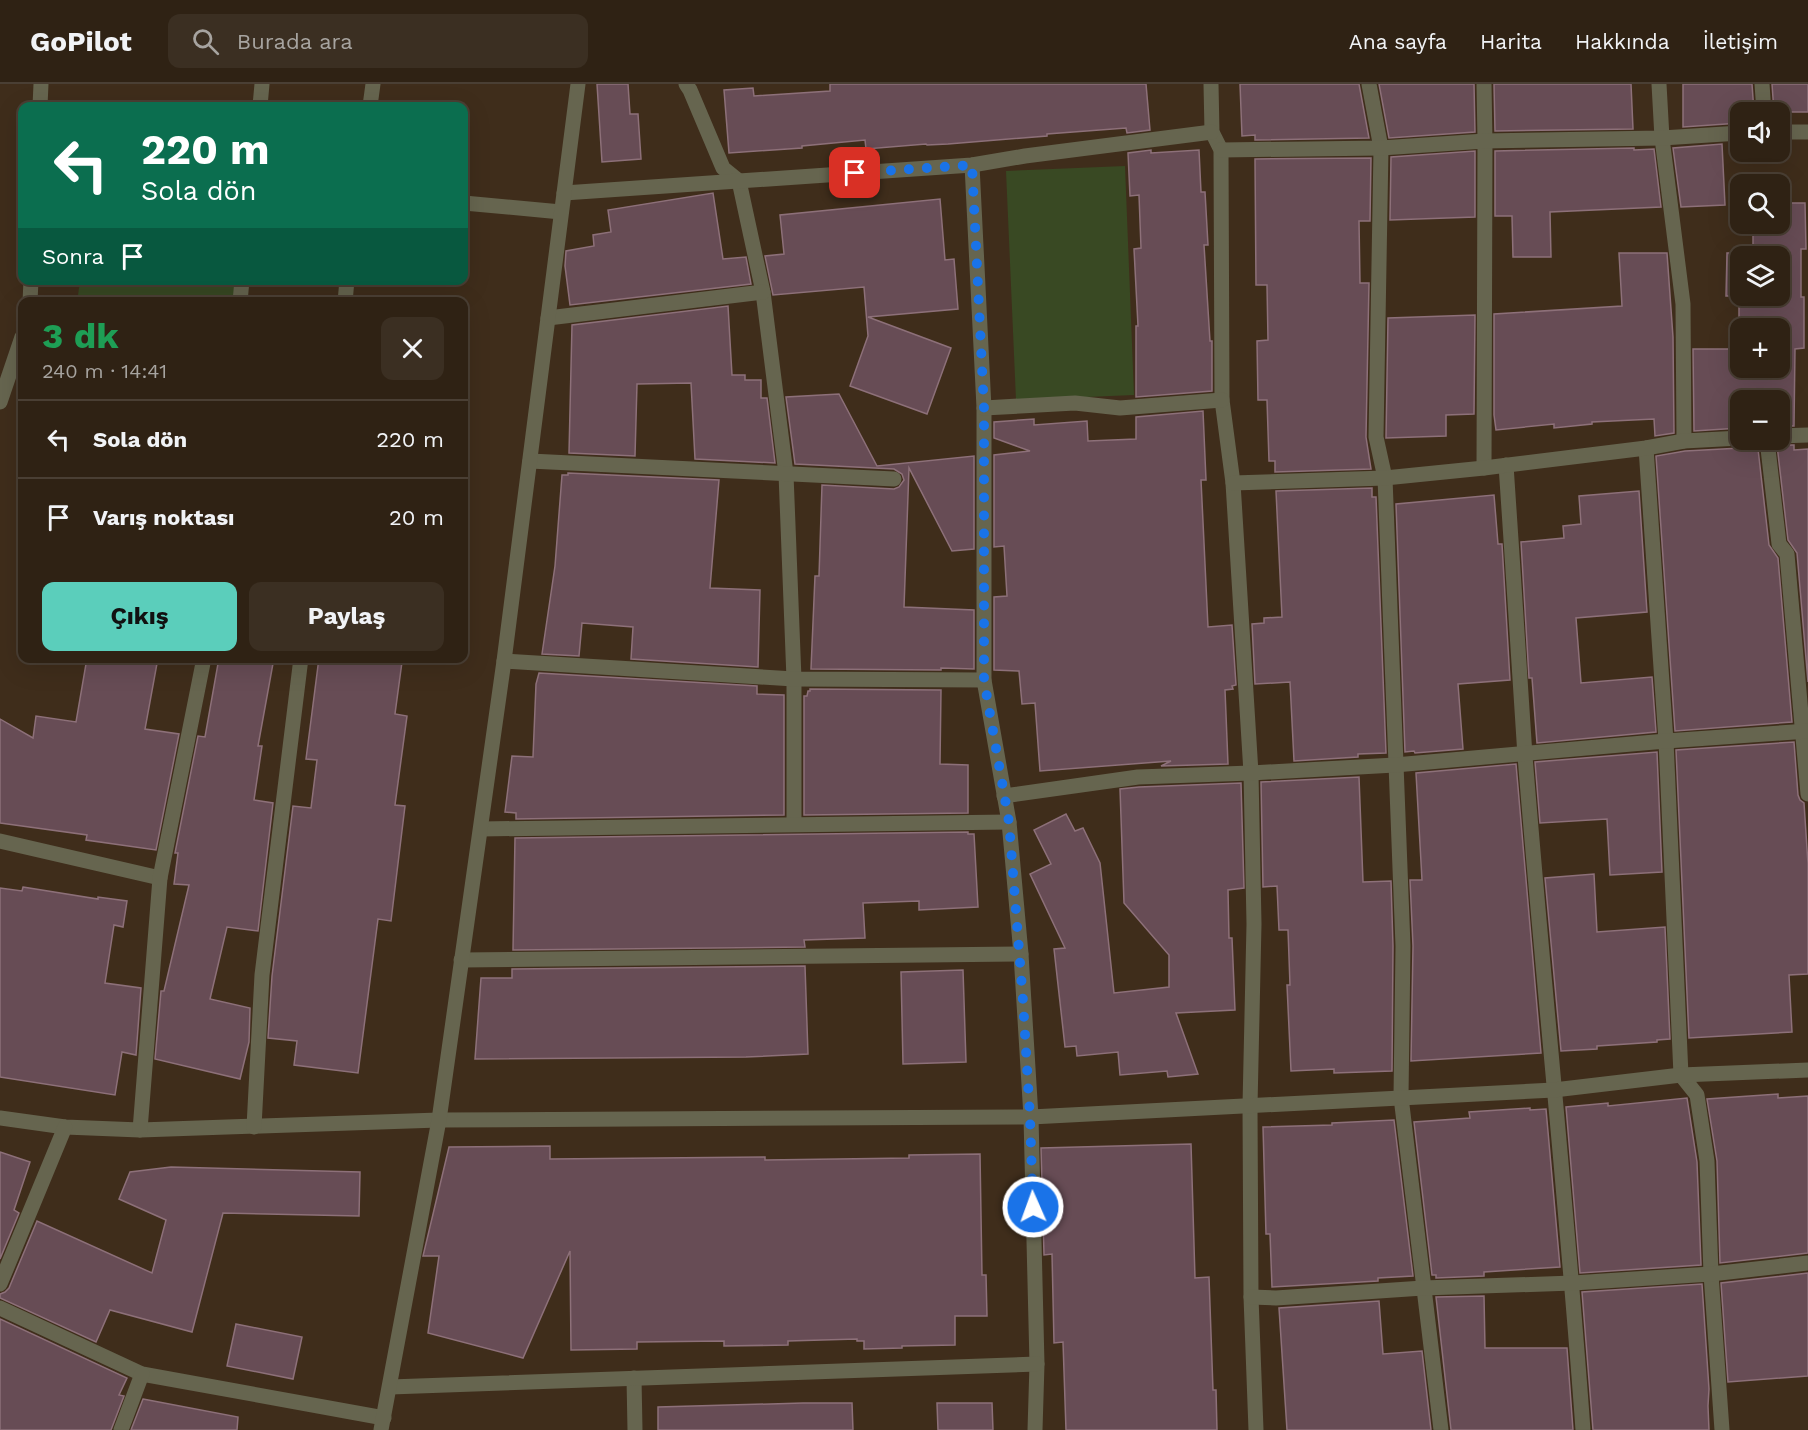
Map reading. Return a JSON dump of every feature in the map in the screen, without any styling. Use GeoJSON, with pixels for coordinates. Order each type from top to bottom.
{"type":"FeatureCollection","features":[{"type":"Feature","properties":{"kind":"street"},"geometry":{"type":"LineString","coordinates":[[40,84],[40,102]]}},
{"type":"Feature","properties":{"kind":"street"},"geometry":{"type":"LineString","coordinates":[[260,102],[262,84]]}},
{"type":"Feature","properties":{"kind":"street"},"geometry":{"type":"LineString","coordinates":[[371,102],[373,84]]}},
{"type":"Feature","properties":{"kind":"street"},"geometry":{"type":"LineString","coordinates":[[0,1308],[142,1374],[383,1424],[439,1120],[504,661],[578,84]]}},
{"type":"Feature","properties":{"kind":"street"},"geometry":{"type":"LineString","coordinates":[[686,84],[723,168],[739,182],[763,292],[786,474],[794,679],[794,824]]}},
{"type":"Feature","properties":{"kind":"street"},"geometry":{"type":"LineString","coordinates":[[1210,84],[1212,132],[1221,150],[1221,400],[1233,483],[1251,773],[1254,924],[1250,1106],[1251,1298],[1256,1430]]}},
{"type":"Feature","properties":{"kind":"street"},"geometry":{"type":"LineString","coordinates":[[1369,84],[1381,147],[1376,437],[1385,478],[1403,946],[1401,1097],[1441,1430]]}},
{"type":"Feature","properties":{"kind":"street"},"geometry":{"type":"LineString","coordinates":[[1484,84],[1484,468]]}},
{"type":"Feature","properties":{"kind":"street"},"geometry":{"type":"LineString","coordinates":[[1659,84],[1662,138],[1683,304],[1684,441]]}},
{"type":"Feature","properties":{"kind":"street"},"geometry":{"type":"LineString","coordinates":[[1762,84],[1763,102]]}},
{"type":"Feature","properties":{"kind":"street"},"geometry":{"type":"LineString","coordinates":[[564,193],[972,165],[1212,132]]}},
{"type":"Feature","properties":{"kind":"street"},"geometry":{"type":"LineString","coordinates":[[1790,132],[1808,132]]}},
{"type":"Feature","properties":{"kind":"street"},"geometry":{"type":"LineString","coordinates":[[1221,150],[1381,147],[1485,141],[1662,138],[1730,134]]}},
{"type":"Feature","properties":{"kind":"street"},"geometry":{"type":"LineString","coordinates":[[972,165],[984,408],[984,680],[1009,822],[1020,954],[1030,1117],[1037,1364],[1035,1430]]}},
{"type":"Feature","properties":{"kind":"street"},"geometry":{"type":"LineString","coordinates":[[468,203],[561,212]]}},
{"type":"Feature","properties":{"kind":"street"},"geometry":{"type":"LineString","coordinates":[[548,318],[763,292]]}},
{"type":"Feature","properties":{"kind":"street"},"geometry":{"type":"LineString","coordinates":[[2,392],[18,348]]}},
{"type":"Feature","properties":{"kind":"street"},"geometry":{"type":"LineString","coordinates":[[984,408],[1075,403],[1120,408],[1221,400]]}},
{"type":"Feature","properties":{"kind":"street"},"geometry":{"type":"LineString","coordinates":[[1790,436],[1808,435]]}},
{"type":"Feature","properties":{"kind":"street"},"geometry":{"type":"LineString","coordinates":[[1233,483],[1385,478],[1647,448],[1684,441],[1730,439]]}},
{"type":"Feature","properties":{"kind":"street"},"geometry":{"type":"LineString","coordinates":[[1647,448],[1666,741],[1681,1075],[1697,1095],[1707,1161],[1711,1274],[1722,1430]]}},
{"type":"Feature","properties":{"kind":"street"},"geometry":{"type":"LineString","coordinates":[[1768,450],[1779,544],[1787,554],[1806,731],[1808,794]]}},
{"type":"Feature","properties":{"kind":"street"},"geometry":{"type":"LineString","coordinates":[[530,461],[894,479]]}},
{"type":"Feature","properties":{"kind":"street"},"geometry":{"type":"LineString","coordinates":[[1506,465],[1525,754],[1573,1283],[1583,1430]]}},
{"type":"Feature","properties":{"kind":"street"},"geometry":{"type":"LineString","coordinates":[[504,661],[794,679],[984,680]]}},
{"type":"Feature","properties":{"kind":"street"},"geometry":{"type":"LineString","coordinates":[[140,1130],[160,878],[203,663]]}},
{"type":"Feature","properties":{"kind":"street"},"geometry":{"type":"LineString","coordinates":[[254,1127],[262,975],[300,663]]}},
{"type":"Feature","properties":{"kind":"street"},"geometry":{"type":"LineString","coordinates":[[1004,796],[1138,777],[1395,765],[1806,731]]}},
{"type":"Feature","properties":{"kind":"street"},"geometry":{"type":"LineString","coordinates":[[481,829],[1009,822]]}},
{"type":"Feature","properties":{"kind":"street"},"geometry":{"type":"LineString","coordinates":[[0,841],[160,878]]}},
{"type":"Feature","properties":{"kind":"street"},"geometry":{"type":"LineString","coordinates":[[461,960],[1020,954]]}},
{"type":"Feature","properties":{"kind":"street"},"geometry":{"type":"LineString","coordinates":[[0,1118],[65,1127],[140,1130],[439,1120],[1030,1117],[1554,1090],[1681,1075],[1808,1070]]}},
{"type":"Feature","properties":{"kind":"street"},"geometry":{"type":"LineString","coordinates":[[0,1284],[65,1127]]}},
{"type":"Feature","properties":{"kind":"street"},"geometry":{"type":"LineString","coordinates":[[1251,1298],[1423,1288],[1573,1283],[1711,1274],[1808,1263]]}},
{"type":"Feature","properties":{"kind":"street"},"geometry":{"type":"LineString","coordinates":[[390,1387],[1037,1364]]}},
{"type":"Feature","properties":{"kind":"street"},"geometry":{"type":"LineString","coordinates":[[121,1430],[142,1374]]}},
{"type":"Feature","properties":{"kind":"street"},"geometry":{"type":"LineString","coordinates":[[634,1378],[635,1430]]}},
{"type":"Feature","properties":{"kind":"green space"},"geometry":{"type":"Polygon","coordinates":[[[1125,166],[1134,395],[1016,400],[1006,171],[1125,166]]]}},
{"type":"Feature","properties":{"kind":"green space"},"geometry":{"type":"Polygon","coordinates":[[[79,285],[237,285],[235,297],[78,297],[79,285]]]}},
{"type":"Feature","properties":{"kind":"building"},"geometry":{"type":"Polygon","coordinates":[[[597,84],[628,84],[630,114],[638,114],[641,159],[602,162],[597,84]]]}},
{"type":"Feature","properties":{"kind":"building"},"geometry":{"type":"Polygon","coordinates":[[[830,84],[1146,84],[1150,130],[1127,133],[1126,128],[866,149],[865,140],[802,146],[802,148],[729,153],[724,90],[753,88],[754,96],[830,91],[830,84]]]}},
{"type":"Feature","properties":{"kind":"building"},"geometry":{"type":"Polygon","coordinates":[[[1240,84],[1359,84],[1369,138],[1255,140],[1255,135],[1242,136],[1240,84]]]}},
{"type":"Feature","properties":{"kind":"building"},"geometry":{"type":"Polygon","coordinates":[[[1379,84],[1474,84],[1475,132],[1389,138],[1379,84]]]}},
{"type":"Feature","properties":{"kind":"building"},"geometry":{"type":"Polygon","coordinates":[[[1494,84],[1631,84],[1633,129],[1495,131],[1494,84]]]}},
{"type":"Feature","properties":{"kind":"building"},"geometry":{"type":"Polygon","coordinates":[[[1683,84],[1752,84],[1753,102],[1730,102],[1730,124],[1683,127],[1683,84]]]}},
{"type":"Feature","properties":{"kind":"building"},"geometry":{"type":"Polygon","coordinates":[[[1772,84],[1808,84],[1808,112],[1790,112],[1790,102],[1773,102],[1772,84]]]}},
{"type":"Feature","properties":{"kind":"building"},"geometry":{"type":"Polygon","coordinates":[[[1722,144],[1725,205],[1681,207],[1673,148],[1722,144]]]}},
{"type":"Feature","properties":{"kind":"building"},"geometry":{"type":"Polygon","coordinates":[[[1634,148],[1634,150],[1654,149],[1661,207],[1550,212],[1551,257],[1513,257],[1512,216],[1495,216],[1495,151],[1634,148]]]}},
{"type":"Feature","properties":{"kind":"building"},"geometry":{"type":"Polygon","coordinates":[[[1151,150],[1151,153],[1199,150],[1201,192],[1205,192],[1208,245],[1204,245],[1210,341],[1212,341],[1212,391],[1136,397],[1136,326],[1138,326],[1134,249],[1141,248],[1139,195],[1130,196],[1128,153],[1151,150]]]}},
{"type":"Feature","properties":{"kind":"building"},"geometry":{"type":"Polygon","coordinates":[[[1475,151],[1475,217],[1390,220],[1391,157],[1475,151]]]}},
{"type":"Feature","properties":{"kind":"building"},"geometry":{"type":"Polygon","coordinates":[[[1371,158],[1370,221],[1359,221],[1360,283],[1369,283],[1366,437],[1371,469],[1275,472],[1275,461],[1269,461],[1267,400],[1258,400],[1257,341],[1268,340],[1267,285],[1256,285],[1255,159],[1371,158]]]}},
{"type":"Feature","properties":{"kind":"building"},"geometry":{"type":"Polygon","coordinates":[[[713,193],[723,259],[746,257],[751,284],[570,305],[565,266],[566,251],[594,246],[593,235],[611,232],[608,210],[713,193]]]}},
{"type":"Feature","properties":{"kind":"building"},"geometry":{"type":"Polygon","coordinates":[[[940,199],[945,260],[954,259],[958,309],[868,317],[951,348],[927,414],[850,386],[868,336],[864,287],[773,295],[765,256],[784,254],[780,215],[940,199]]]}},
{"type":"Feature","properties":{"kind":"building"},"geometry":{"type":"Polygon","coordinates":[[[1790,203],[1805,203],[1806,249],[1801,249],[1804,348],[1795,349],[1794,426],[1790,426],[1790,390],[1730,390],[1730,429],[1694,431],[1693,349],[1730,349],[1730,378],[1790,378],[1790,318],[1739,318],[1739,306],[1790,306],[1790,246],[1753,246],[1753,234],[1790,234],[1790,203]]]}},
{"type":"Feature","properties":{"kind":"building"},"geometry":{"type":"Polygon","coordinates":[[[1619,253],[1667,253],[1673,337],[1674,433],[1655,436],[1654,419],[1592,422],[1592,424],[1554,428],[1554,424],[1496,430],[1494,314],[1622,306],[1619,253]]]}},
{"type":"Feature","properties":{"kind":"building"},"geometry":{"type":"Polygon","coordinates":[[[1727,253],[1730,253],[1730,296],[1726,296],[1727,253]]]}},
{"type":"Feature","properties":{"kind":"building"},"geometry":{"type":"Polygon","coordinates":[[[728,306],[732,375],[745,375],[745,380],[761,380],[761,398],[767,398],[775,463],[695,459],[691,383],[637,384],[635,456],[569,453],[572,325],[728,306]]]}},
{"type":"Feature","properties":{"kind":"building"},"geometry":{"type":"Polygon","coordinates":[[[1475,315],[1474,414],[1446,415],[1446,436],[1386,438],[1388,318],[1475,315]]]}},
{"type":"Feature","properties":{"kind":"building"},"geometry":{"type":"Polygon","coordinates":[[[839,394],[877,466],[974,456],[974,549],[952,551],[909,468],[904,607],[974,610],[974,669],[811,669],[815,576],[819,576],[822,485],[894,489],[899,487],[904,480],[902,474],[894,469],[795,464],[786,397],[839,394]]]}},
{"type":"Feature","properties":{"kind":"building"},"geometry":{"type":"Polygon","coordinates":[[[1203,411],[1206,480],[1201,480],[1208,627],[1232,625],[1236,685],[1232,686],[1233,689],[1225,690],[1228,764],[1161,766],[1171,761],[1040,771],[1035,703],[1022,704],[1019,671],[994,670],[994,597],[1007,596],[1004,546],[994,547],[994,455],[1030,451],[994,438],[994,422],[1034,419],[1034,425],[1087,421],[1088,441],[1136,439],[1136,417],[1203,411]]]}},
{"type":"Feature","properties":{"kind":"building"},"geometry":{"type":"Polygon","coordinates":[[[1790,445],[1794,445],[1794,450],[1808,449],[1808,682],[1797,553],[1788,540],[1778,450],[1790,450],[1790,445]]]}},
{"type":"Feature","properties":{"kind":"building"},"geometry":{"type":"Polygon","coordinates":[[[1758,450],[1769,545],[1778,558],[1792,722],[1675,731],[1656,456],[1685,451],[1758,450]]]}},
{"type":"Feature","properties":{"kind":"building"},"geometry":{"type":"Polygon","coordinates":[[[568,473],[719,480],[710,588],[760,590],[758,667],[631,659],[633,627],[582,623],[579,656],[542,654],[555,566],[562,475],[568,475],[568,473]]]}},
{"type":"Feature","properties":{"kind":"building"},"geometry":{"type":"Polygon","coordinates":[[[1372,488],[1372,497],[1376,497],[1386,753],[1294,761],[1290,682],[1255,684],[1252,624],[1264,623],[1264,618],[1282,617],[1276,491],[1372,488]]]}},
{"type":"Feature","properties":{"kind":"building"},"geometry":{"type":"Polygon","coordinates":[[[1639,491],[1647,612],[1576,618],[1581,683],[1652,677],[1656,732],[1537,743],[1532,678],[1529,678],[1521,542],[1564,538],[1563,526],[1581,524],[1579,496],[1639,491]]]}},
{"type":"Feature","properties":{"kind":"building"},"geometry":{"type":"Polygon","coordinates":[[[1494,495],[1498,544],[1502,544],[1510,680],[1458,684],[1463,749],[1405,752],[1396,504],[1494,495]]]}},
{"type":"Feature","properties":{"kind":"building"},"geometry":{"type":"Polygon","coordinates":[[[86,663],[157,663],[145,729],[179,734],[156,850],[86,840],[87,835],[0,823],[0,719],[33,738],[36,716],[76,722],[86,663]]]}},
{"type":"Feature","properties":{"kind":"building"},"geometry":{"type":"Polygon","coordinates":[[[218,663],[273,663],[258,746],[262,746],[254,800],[273,803],[258,931],[227,927],[210,999],[250,1008],[249,1042],[240,1079],[155,1059],[161,991],[164,991],[189,885],[174,884],[178,853],[175,853],[198,736],[205,737],[218,663]]]}},
{"type":"Feature","properties":{"kind":"building"},"geometry":{"type":"Polygon","coordinates":[[[318,663],[402,663],[395,714],[407,716],[395,805],[405,806],[391,921],[378,919],[358,1073],[294,1065],[297,1041],[268,1038],[272,976],[293,806],[311,808],[317,760],[306,759],[318,663]]]}},
{"type":"Feature","properties":{"kind":"building"},"geometry":{"type":"Polygon","coordinates":[[[539,673],[757,686],[757,694],[784,695],[784,815],[516,819],[516,813],[505,812],[512,756],[533,757],[536,684],[539,673]]]}},
{"type":"Feature","properties":{"kind":"building"},"geometry":{"type":"Polygon","coordinates":[[[810,689],[941,690],[940,764],[968,765],[968,813],[804,815],[804,696],[807,696],[810,689]]]}},
{"type":"Feature","properties":{"kind":"building"},"geometry":{"type":"Polygon","coordinates":[[[1794,742],[1798,795],[1804,803],[1808,864],[1808,974],[1789,975],[1792,1032],[1689,1038],[1676,750],[1794,742]]]}},
{"type":"Feature","properties":{"kind":"building"},"geometry":{"type":"Polygon","coordinates":[[[1657,752],[1662,872],[1610,875],[1607,819],[1540,823],[1535,762],[1657,752]]]}},
{"type":"Feature","properties":{"kind":"building"},"geometry":{"type":"Polygon","coordinates":[[[1516,764],[1541,1053],[1411,1061],[1413,946],[1410,880],[1422,880],[1416,773],[1516,764]]]}},
{"type":"Feature","properties":{"kind":"building"},"geometry":{"type":"Polygon","coordinates":[[[1359,777],[1363,882],[1391,881],[1392,1071],[1334,1073],[1334,1069],[1291,1071],[1287,985],[1290,985],[1288,930],[1279,930],[1277,886],[1263,887],[1261,782],[1359,777]]]}},
{"type":"Feature","properties":{"kind":"building"},"geometry":{"type":"Polygon","coordinates":[[[1241,783],[1244,888],[1228,890],[1235,1010],[1176,1013],[1198,1074],[1168,1077],[1167,1071],[1120,1075],[1118,1052],[1077,1056],[1076,1046],[1065,1047],[1054,949],[1065,948],[1030,874],[1051,864],[1034,830],[1066,814],[1075,831],[1083,828],[1100,863],[1114,993],[1169,987],[1169,955],[1124,903],[1120,789],[1241,783]]]}},
{"type":"Feature","properties":{"kind":"building"},"geometry":{"type":"Polygon","coordinates":[[[968,832],[968,834],[974,834],[978,907],[919,910],[919,901],[863,903],[865,938],[804,940],[805,947],[513,950],[515,838],[968,832]]]}},
{"type":"Feature","properties":{"kind":"building"},"geometry":{"type":"Polygon","coordinates":[[[1594,874],[1597,932],[1665,927],[1670,1039],[1597,1046],[1597,1049],[1561,1051],[1545,878],[1594,874]]]}},
{"type":"Feature","properties":{"kind":"building"},"geometry":{"type":"Polygon","coordinates":[[[23,887],[98,899],[98,897],[127,901],[123,927],[114,925],[105,983],[141,988],[136,1055],[122,1052],[115,1095],[0,1077],[0,888],[22,891],[23,887]]]}},
{"type":"Feature","properties":{"kind":"building"},"geometry":{"type":"Polygon","coordinates":[[[805,966],[808,1054],[746,1057],[475,1059],[481,978],[512,978],[512,969],[805,966]]]}},
{"type":"Feature","properties":{"kind":"building"},"geometry":{"type":"Polygon","coordinates":[[[963,970],[966,1062],[903,1064],[901,972],[963,970]]]}},
{"type":"Feature","properties":{"kind":"building"},"geometry":{"type":"Polygon","coordinates":[[[1778,1094],[1778,1098],[1808,1096],[1808,1253],[1720,1263],[1717,1161],[1707,1099],[1778,1094]]]}},
{"type":"Feature","properties":{"kind":"building"},"geometry":{"type":"Polygon","coordinates":[[[1687,1098],[1697,1162],[1701,1265],[1580,1273],[1566,1107],[1608,1103],[1608,1106],[1687,1098]]]}},
{"type":"Feature","properties":{"kind":"building"},"geometry":{"type":"Polygon","coordinates":[[[1530,1108],[1530,1110],[1546,1109],[1560,1267],[1484,1272],[1484,1276],[1436,1278],[1436,1275],[1432,1275],[1414,1122],[1470,1118],[1469,1112],[1530,1108]]]}},
{"type":"Feature","properties":{"kind":"building"},"geometry":{"type":"Polygon","coordinates":[[[1394,1120],[1413,1276],[1378,1278],[1378,1281],[1272,1287],[1270,1234],[1266,1234],[1263,1127],[1394,1120]]]}},
{"type":"Feature","properties":{"kind":"building"},"geometry":{"type":"Polygon","coordinates":[[[1191,1144],[1195,1278],[1209,1277],[1213,1390],[1216,1390],[1217,1430],[1066,1430],[1063,1342],[1054,1343],[1052,1254],[1044,1255],[1041,1148],[1191,1144]]]}},
{"type":"Feature","properties":{"kind":"building"},"geometry":{"type":"Polygon","coordinates":[[[550,1146],[550,1159],[765,1157],[765,1160],[909,1158],[909,1155],[980,1154],[982,1275],[986,1275],[987,1316],[955,1316],[955,1345],[864,1349],[864,1341],[857,1341],[857,1339],[788,1341],[788,1345],[724,1346],[724,1341],[637,1342],[637,1349],[571,1350],[570,1251],[523,1358],[428,1333],[439,1256],[423,1256],[449,1147],[550,1146]]]}},
{"type":"Feature","properties":{"kind":"building"},"geometry":{"type":"Polygon","coordinates":[[[0,1152],[30,1162],[14,1210],[19,1213],[0,1259],[0,1152]]]}},
{"type":"Feature","properties":{"kind":"building"},"geometry":{"type":"Polygon","coordinates":[[[171,1167],[360,1172],[359,1216],[223,1213],[192,1332],[110,1310],[96,1342],[0,1298],[0,1294],[9,1288],[37,1221],[152,1273],[166,1220],[119,1199],[130,1172],[171,1167]]]}},
{"type":"Feature","properties":{"kind":"building"},"geometry":{"type":"Polygon","coordinates":[[[1808,1273],[1808,1376],[1728,1382],[1721,1283],[1808,1273]]]}},
{"type":"Feature","properties":{"kind":"building"},"geometry":{"type":"Polygon","coordinates":[[[1702,1284],[1709,1389],[1709,1430],[1593,1430],[1582,1292],[1702,1284]]]}},
{"type":"Feature","properties":{"kind":"building"},"geometry":{"type":"Polygon","coordinates":[[[1484,1296],[1485,1348],[1567,1348],[1573,1430],[1451,1430],[1436,1297],[1484,1296]]]}},
{"type":"Feature","properties":{"kind":"building"},"geometry":{"type":"Polygon","coordinates":[[[1379,1301],[1383,1354],[1422,1351],[1431,1430],[1287,1430],[1279,1308],[1379,1301]]]}},
{"type":"Feature","properties":{"kind":"building"},"geometry":{"type":"Polygon","coordinates":[[[0,1319],[127,1378],[119,1395],[124,1396],[111,1430],[0,1430],[0,1319]]]}},
{"type":"Feature","properties":{"kind":"building"},"geometry":{"type":"Polygon","coordinates":[[[236,1324],[302,1337],[293,1379],[227,1366],[236,1324]]]}},
{"type":"Feature","properties":{"kind":"building"},"geometry":{"type":"Polygon","coordinates":[[[143,1399],[238,1417],[237,1430],[131,1430],[143,1399]]]}},
{"type":"Feature","properties":{"kind":"building"},"geometry":{"type":"Polygon","coordinates":[[[852,1403],[853,1430],[658,1430],[658,1407],[852,1403]]]}},
{"type":"Feature","properties":{"kind":"building"},"geometry":{"type":"Polygon","coordinates":[[[937,1403],[992,1403],[993,1430],[938,1430],[937,1403]]]}},
{"type":"Feature","properties":{"kind":"route"},"geometry":{"type":"LineString","coordinates":[[855,173],[972,165],[984,408],[984,680],[1009,822],[1023,1001],[1033,1207]]}}]}
